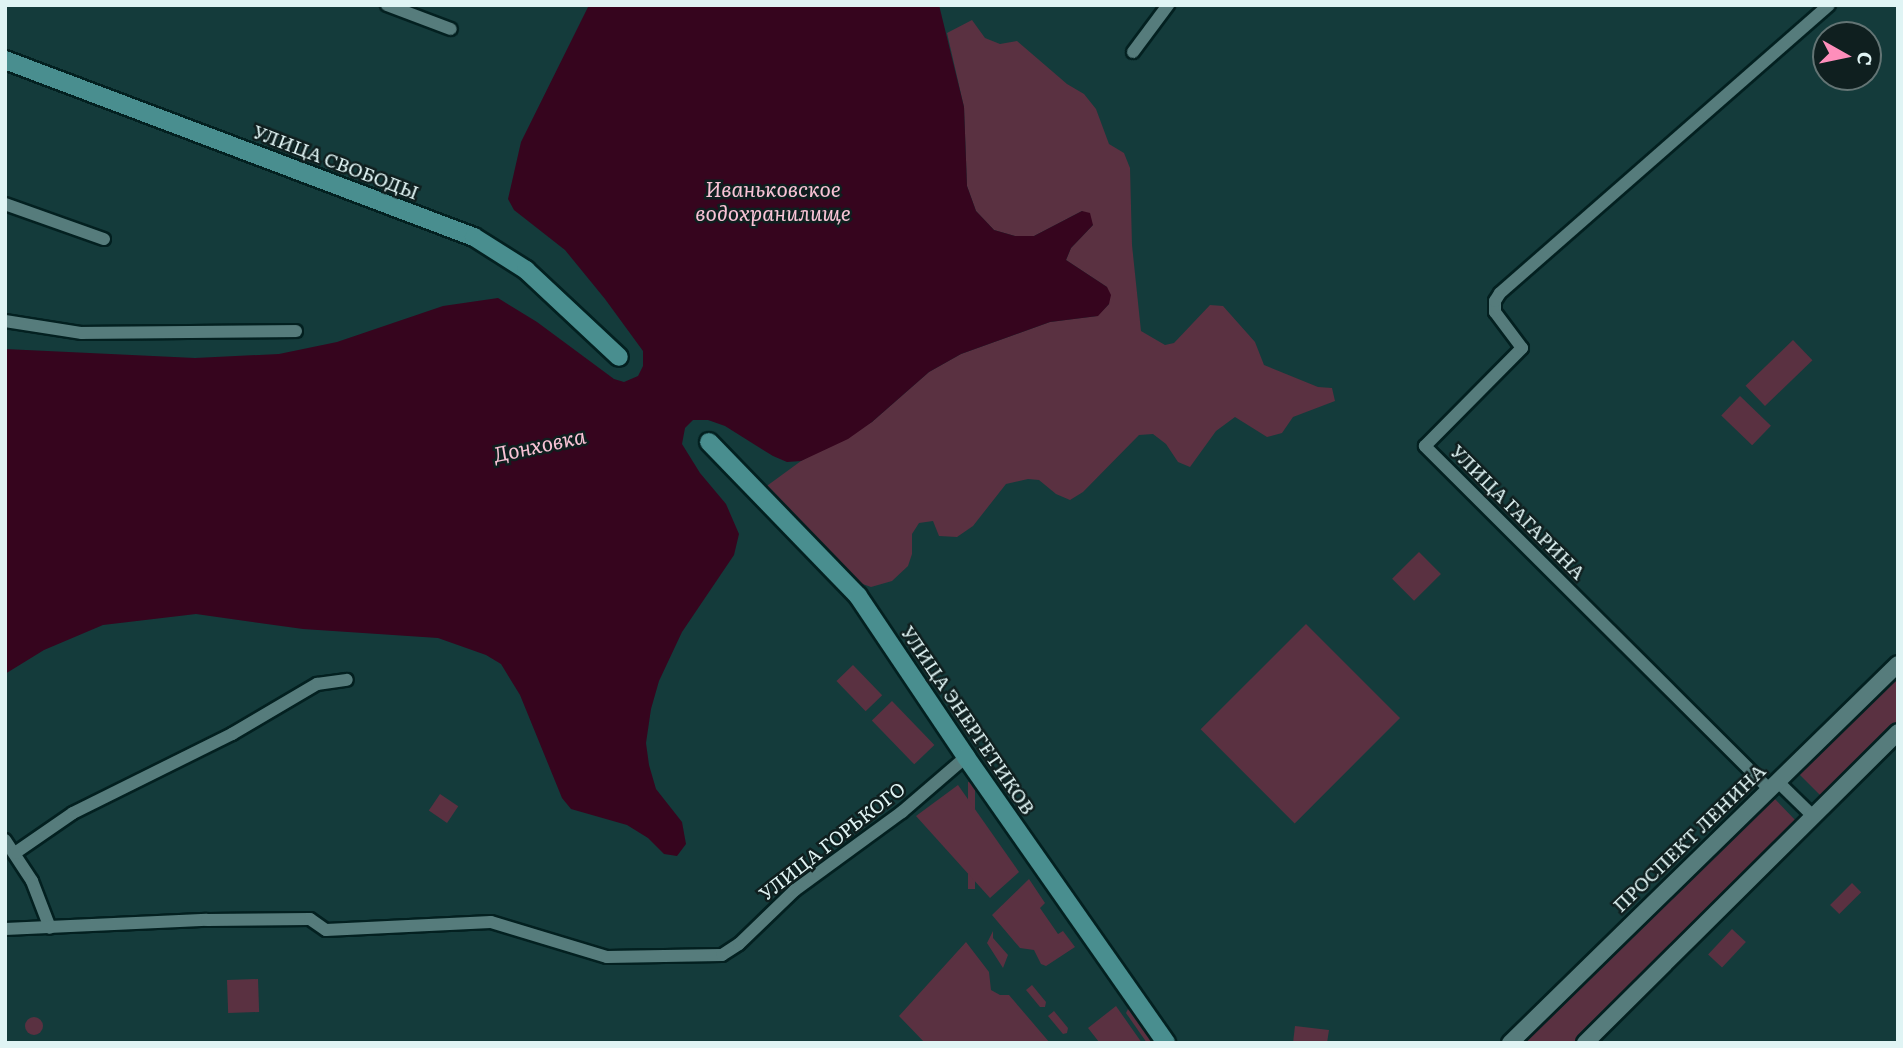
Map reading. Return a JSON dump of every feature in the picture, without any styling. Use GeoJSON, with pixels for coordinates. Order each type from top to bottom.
{"type":"FeatureCollection","features":[{"type":"Feature","properties":{"kind":"main road","name":"УЛИЦА СВОБОДЫ"},"geometry":{"type":"LineString","coordinates":[[5,60],[474,237],[526,270],[619,356]]}},
{"type":"Feature","properties":{"kind":"main road","name":"УЛИЦА ЭНЕРГЕТИКОВ"},"geometry":{"type":"LineString","coordinates":[[709,442],[858,596],[966,757],[1166,1043]]}},
{"type":"Feature","properties":{"kind":"street"},"geometry":{"type":"LineString","coordinates":[[387,5],[451,29]]}},
{"type":"Feature","properties":{"kind":"street"},"geometry":{"type":"LineString","coordinates":[[1133,52],[1168,5]]}},
{"type":"Feature","properties":{"kind":"street","name":"УЛИЦА ГАГАРИНА"},"geometry":{"type":"LineString","coordinates":[[1773,785],[1425,446],[1522,348],[1495,312],[1495,302],[1500,293],[1829,5]]}},
{"type":"Feature","properties":{"kind":"street"},"geometry":{"type":"LineString","coordinates":[[5,204],[104,239]]}},
{"type":"Feature","properties":{"kind":"street"},"geometry":{"type":"LineString","coordinates":[[5,321],[82,333],[296,331]]}},
{"type":"Feature","properties":{"kind":"street","name":"ПРОСПЕКТ ЛЕНИНА"},"geometry":{"type":"LineString","coordinates":[[1510,1043],[1898,664]]}},
{"type":"Feature","properties":{"kind":"street"},"geometry":{"type":"LineString","coordinates":[[15,853],[73,813],[232,734],[317,684],[347,680]]}},
{"type":"Feature","properties":{"kind":"street"},"geometry":{"type":"LineString","coordinates":[[1585,1043],[1898,732]]}},
{"type":"Feature","properties":{"kind":"street","name":"УЛИЦА ГОРЬКОГО"},"geometry":{"type":"LineString","coordinates":[[5,929],[207,920],[310,919],[326,930],[475,921],[491,922],[607,957],[722,955],[739,944],[795,890],[902,812],[966,757]]}},
{"type":"Feature","properties":{"kind":"street"},"geometry":{"type":"LineString","coordinates":[[1773,785],[1814,817]]}},
{"type":"Feature","properties":{"kind":"street"},"geometry":{"type":"LineString","coordinates":[[5,840],[36,889],[50,928]]}},
{"type":"Feature","properties":{"kind":"shaded area"},"geometry":{"type":"Polygon","coordinates":[[[972,20],[985,38],[1000,44],[1017,41],[1067,84],[1084,94],[1096,109],[1109,144],[1124,153],[1130,168],[1132,245],[1141,331],[1165,345],[1174,343],[1210,305],[1223,306],[1255,342],[1264,365],[1318,387],[1332,388],[1335,401],[1293,417],[1282,433],[1267,437],[1235,417],[1216,431],[1190,467],[1178,462],[1166,444],[1153,434],[1139,435],[1083,492],[1070,500],[1056,494],[1039,480],[1028,479],[1006,484],[973,526],[957,537],[939,536],[933,521],[919,523],[912,534],[912,554],[908,566],[892,581],[871,587],[854,581],[764,488],[801,461],[872,422],[929,372],[961,354],[1050,322],[1097,316],[1109,304],[1107,287],[1066,260],[1071,248],[1093,225],[1082,211],[1034,236],[1015,236],[994,230],[976,211],[967,186],[964,107],[947,33],[972,20]]]}},
{"type":"Feature","properties":{"kind":"shaded area"},"geometry":{"type":"Polygon","coordinates":[[[1793,340],[1812,360],[1765,406],[1746,386],[1793,340]]]}},
{"type":"Feature","properties":{"kind":"shaded area"},"geometry":{"type":"Polygon","coordinates":[[[1740,396],[1771,426],[1752,445],[1721,415],[1740,396]]]}},
{"type":"Feature","properties":{"kind":"shaded area"},"geometry":{"type":"Polygon","coordinates":[[[1419,552],[1441,574],[1414,601],[1392,579],[1419,552]]]}},
{"type":"Feature","properties":{"kind":"shaded area"},"geometry":{"type":"Polygon","coordinates":[[[1306,624],[1400,718],[1295,823],[1201,729],[1306,624]]]}},
{"type":"Feature","properties":{"kind":"shaded area"},"geometry":{"type":"Polygon","coordinates":[[[853,665],[882,695],[866,711],[836,681],[853,665]]]}},
{"type":"Feature","properties":{"kind":"shaded area"},"geometry":{"type":"Polygon","coordinates":[[[1898,677],[1898,721],[1822,797],[1799,774],[1898,677]]]}},
{"type":"Feature","properties":{"kind":"shaded area"},"geometry":{"type":"Polygon","coordinates":[[[892,701],[934,745],[914,764],[872,720],[892,701]]]}},
{"type":"Feature","properties":{"kind":"shaded area"},"geometry":{"type":"Polygon","coordinates":[[[968,782],[975,782],[975,889],[968,889],[968,782]]]}},
{"type":"Feature","properties":{"kind":"shaded area"},"geometry":{"type":"Polygon","coordinates":[[[958,785],[1019,872],[990,898],[916,816],[958,785]]]}},
{"type":"Feature","properties":{"kind":"shaded area"},"geometry":{"type":"Polygon","coordinates":[[[440,794],[458,806],[447,823],[429,811],[440,794]]]}},
{"type":"Feature","properties":{"kind":"shaded area"},"geometry":{"type":"Polygon","coordinates":[[[1772,796],[1798,823],[1577,1043],[1519,1043],[1772,796]]]}},
{"type":"Feature","properties":{"kind":"shaded area"},"geometry":{"type":"Polygon","coordinates":[[[1029,879],[1045,903],[1040,908],[1058,934],[1063,931],[1075,947],[1046,966],[1041,964],[1034,950],[1020,948],[992,915],[1029,879]]]}},
{"type":"Feature","properties":{"kind":"shaded area"},"geometry":{"type":"Polygon","coordinates":[[[1852,883],[1861,892],[1839,914],[1830,905],[1852,883]]]}},
{"type":"Feature","properties":{"kind":"shaded area"},"geometry":{"type":"Polygon","coordinates":[[[1732,929],[1746,942],[1722,968],[1708,955],[1732,929]]]}},
{"type":"Feature","properties":{"kind":"shaded area"},"geometry":{"type":"Polygon","coordinates":[[[993,931],[993,938],[1008,955],[1003,968],[987,943],[993,931]]]}},
{"type":"Feature","properties":{"kind":"shaded area"},"geometry":{"type":"Polygon","coordinates":[[[966,942],[989,972],[991,990],[1000,995],[1009,995],[1050,1043],[925,1043],[899,1016],[966,942]]]}},
{"type":"Feature","properties":{"kind":"shaded area"},"geometry":{"type":"Polygon","coordinates":[[[258,979],[259,1012],[228,1013],[227,980],[258,979]]]}},
{"type":"Feature","properties":{"kind":"shaded area"},"geometry":{"type":"Polygon","coordinates":[[[1032,985],[1046,1002],[1045,1007],[1040,1007],[1026,990],[1032,985]]]}},
{"type":"Feature","properties":{"kind":"shaded area"},"geometry":{"type":"Polygon","coordinates":[[[1116,1006],[1142,1043],[1099,1042],[1088,1028],[1116,1006]]]}},
{"type":"Feature","properties":{"kind":"shaded area"},"geometry":{"type":"Polygon","coordinates":[[[1131,1009],[1155,1043],[1147,1043],[1126,1013],[1131,1009]]]}},
{"type":"Feature","properties":{"kind":"shaded area"},"geometry":{"type":"Polygon","coordinates":[[[1054,1011],[1068,1028],[1067,1033],[1063,1034],[1048,1016],[1054,1011]]]}},
{"type":"Feature","properties":{"kind":"shaded area"},"geometry":{"type":"Polygon","coordinates":[[[34,1017],[40,1020],[43,1026],[40,1032],[34,1035],[28,1032],[25,1026],[28,1020],[34,1017]]]}},
{"type":"Feature","properties":{"kind":"shaded area"},"geometry":{"type":"Polygon","coordinates":[[[1295,1026],[1329,1030],[1327,1043],[1293,1043],[1295,1026]]]}},
{"type":"Feature","properties":{"kind":"water","name":"Иваньковское водохранилище"},"geometry":{"type":"Polygon","coordinates":[[[589,5],[939,5],[964,107],[967,186],[976,211],[994,230],[1015,236],[1034,236],[1082,211],[1090,213],[1093,225],[1071,248],[1066,260],[1107,287],[1111,295],[1109,304],[1098,316],[1050,322],[961,354],[929,372],[872,422],[848,439],[801,461],[787,462],[773,456],[725,426],[708,420],[693,420],[685,428],[682,444],[700,473],[726,504],[739,534],[734,555],[682,632],[659,681],[651,709],[646,743],[649,765],[656,789],[682,822],[686,844],[677,856],[664,854],[648,838],[627,825],[571,809],[562,798],[520,695],[501,664],[486,655],[438,638],[303,629],[196,614],[103,625],[44,650],[5,674],[5,349],[195,358],[279,354],[337,342],[443,306],[498,298],[537,322],[614,379],[624,382],[638,376],[643,366],[643,351],[605,299],[565,250],[514,210],[508,199],[521,142],[589,5]]]}},
{"type":"Feature","properties":{"kind":"water label","name":"Донховка"},"geometry":{"type":"Point","coordinates":[539,444]}}]}
